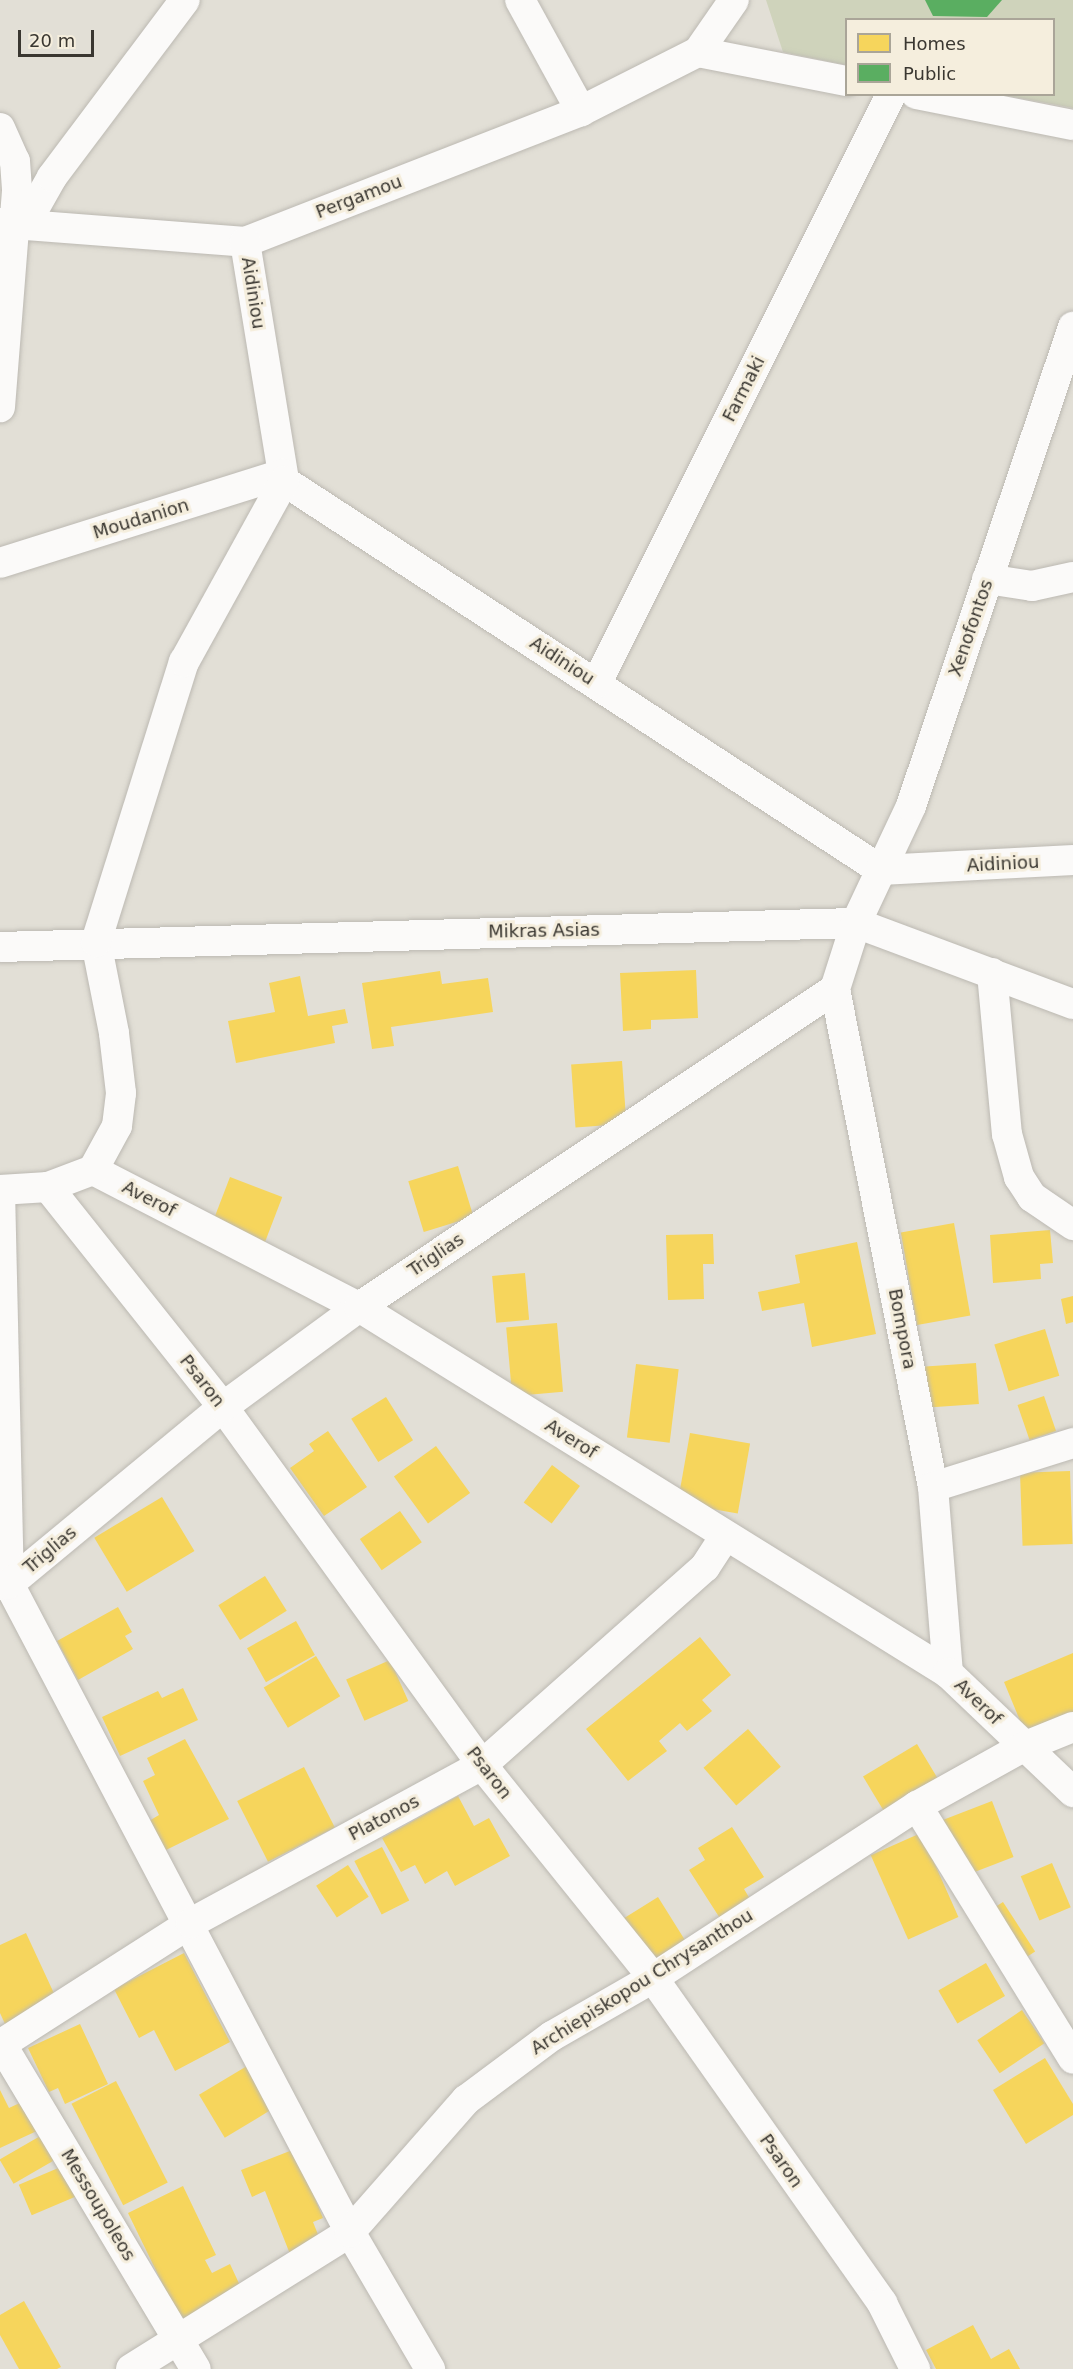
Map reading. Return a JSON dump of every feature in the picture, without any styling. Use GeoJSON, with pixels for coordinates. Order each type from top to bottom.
{"type":"FeatureCollection","features":[{"type":"Feature","properties":{"kind":"street"},"geometry":{"type":"LineString","coordinates":[[13,224],[52,177],[185,0]]}},
{"type":"Feature","properties":{"kind":"street"},"geometry":{"type":"LineString","coordinates":[[520,0],[581,111]]}},
{"type":"Feature","properties":{"kind":"street","name":"Pergamou"},"geometry":{"type":"LineString","coordinates":[[13,224],[245,242],[581,111],[698,52],[734,0]]}},
{"type":"Feature","properties":{"kind":"street"},"geometry":{"type":"LineString","coordinates":[[698,52],[845,81]]}},
{"type":"Feature","properties":{"kind":"street","name":"Farmaki"},"geometry":{"type":"LineString","coordinates":[[597,683],[890,96]]}},
{"type":"Feature","properties":{"kind":"street"},"geometry":{"type":"LineString","coordinates":[[926,96],[1073,125]]}},
{"type":"Feature","properties":{"kind":"street"},"geometry":{"type":"LineString","coordinates":[[0,128],[15,161],[13,224],[0,407]]}},
{"type":"Feature","properties":{"kind":"street","name":"Aidiniou"},"geometry":{"type":"LineString","coordinates":[[245,242],[283,478],[881,870],[1073,860]]}},
{"type":"Feature","properties":{"kind":"street","name":"Xenofontos"},"geometry":{"type":"LineString","coordinates":[[856,923],[911,806],[1073,327]]}},
{"type":"Feature","properties":{"kind":"street"},"geometry":{"type":"LineString","coordinates":[[283,478],[184,662],[96,942],[121,1094],[117,1126],[93,1170],[48,1187],[0,1190],[5,1585],[191,1923],[350,2232],[430,2369]]}},
{"type":"Feature","properties":{"kind":"street","name":"Moudanion"},"geometry":{"type":"LineString","coordinates":[[0,563],[283,478]]}},
{"type":"Feature","properties":{"kind":"street"},"geometry":{"type":"LineString","coordinates":[[987,579],[1032,586],[1073,577]]}},
{"type":"Feature","properties":{"kind":"street"},"geometry":{"type":"LineString","coordinates":[[835,989],[856,923]]}},
{"type":"Feature","properties":{"kind":"street","name":"Mikras Asias"},"geometry":{"type":"LineString","coordinates":[[0,947],[96,942],[856,923],[1073,1004]]}},
{"type":"Feature","properties":{"kind":"street"},"geometry":{"type":"LineString","coordinates":[[992,973],[1007,1134],[1019,1177],[1032,1197],[1073,1225]]}},
{"type":"Feature","properties":{"kind":"street","name":"Triglias"},"geometry":{"type":"LineString","coordinates":[[5,1585],[223,1407],[359,1307],[835,989]]}},
{"type":"Feature","properties":{"kind":"street","name":"Bompora"},"geometry":{"type":"LineString","coordinates":[[835,989],[933,1487],[948,1672]]}},
{"type":"Feature","properties":{"kind":"street","name":"Averof"},"geometry":{"type":"LineString","coordinates":[[93,1170],[359,1307],[725,1536],[948,1672],[1021,1748],[1073,1792]]}},
{"type":"Feature","properties":{"kind":"street","name":"Psaron"},"geometry":{"type":"LineString","coordinates":[[48,1187],[223,1407],[482,1765],[653,1978],[882,2303],[915,2369]]}},
{"type":"Feature","properties":{"kind":"street"},"geometry":{"type":"LineString","coordinates":[[933,1487],[1073,1443]]}},
{"type":"Feature","properties":{"kind":"street","name":"Platonos"},"geometry":{"type":"LineString","coordinates":[[1,2044],[191,1923],[482,1765],[705,1567],[725,1536]]}},
{"type":"Feature","properties":{"kind":"street","name":"Archiepiskopou Chrysanthou"},"geometry":{"type":"LineString","coordinates":[[131,2369],[350,2232],[466,2100],[552,2036],[653,1978],[917,1806],[1021,1748],[1073,1727]]}},
{"type":"Feature","properties":{"kind":"street"},"geometry":{"type":"LineString","coordinates":[[917,1806],[1073,2059]]}},
{"type":"Feature","properties":{"kind":"street","name":"Messoupoleos"},"geometry":{"type":"LineString","coordinates":[[1,2044],[196,2369]]}},
{"type":"Feature","properties":{"kind":"green space"},"geometry":{"type":"Polygon","coordinates":[[[766,0],[1073,0],[1073,108],[1009,96],[1055,96],[1055,18],[845,18],[845,65],[783,52],[766,0]]]}},
{"type":"Feature","properties":{"kind":"building: Homes"},"geometry":{"type":"Polygon","coordinates":[[[696,970],[698,1018],[651,1020],[651,1029],[623,1031],[620,973],[696,970]]]}},
{"type":"Feature","properties":{"kind":"building: Homes"},"geometry":{"type":"Polygon","coordinates":[[[440,971],[442,984],[488,978],[493,1012],[391,1027],[394,1046],[372,1049],[362,983],[440,971]]]}},
{"type":"Feature","properties":{"kind":"building: Homes"},"geometry":{"type":"Polygon","coordinates":[[[300,976],[308,1016],[345,1009],[348,1023],[332,1026],[335,1043],[236,1063],[228,1021],[275,1012],[269,983],[300,976]]]}},
{"type":"Feature","properties":{"kind":"building: Homes"},"geometry":{"type":"Polygon","coordinates":[[[622,1061],[626,1124],[576,1127],[571,1065],[622,1061]]]}},
{"type":"Feature","properties":{"kind":"building: Homes"},"geometry":{"type":"Polygon","coordinates":[[[458,1166],[473,1217],[424,1232],[408,1181],[458,1166]]]}},
{"type":"Feature","properties":{"kind":"building: Homes"},"geometry":{"type":"Polygon","coordinates":[[[230,1177],[282,1197],[263,1247],[211,1226],[230,1177]]]}},
{"type":"Feature","properties":{"kind":"building: Homes"},"geometry":{"type":"Polygon","coordinates":[[[954,1223],[970,1316],[917,1325],[901,1232],[954,1223]]]}},
{"type":"Feature","properties":{"kind":"building: Homes"},"geometry":{"type":"Polygon","coordinates":[[[1050,1230],[1053,1263],[1040,1264],[1041,1279],[993,1283],[990,1235],[1050,1230]]]}},
{"type":"Feature","properties":{"kind":"building: Homes"},"geometry":{"type":"Polygon","coordinates":[[[713,1234],[714,1264],[703,1264],[704,1299],[668,1300],[666,1235],[713,1234]]]}},
{"type":"Feature","properties":{"kind":"building: Homes"},"geometry":{"type":"Polygon","coordinates":[[[857,1242],[876,1334],[812,1347],[804,1303],[762,1311],[758,1292],[800,1283],[795,1255],[857,1242]]]}},
{"type":"Feature","properties":{"kind":"building: Homes"},"geometry":{"type":"Polygon","coordinates":[[[525,1273],[529,1320],[496,1323],[492,1276],[525,1273]]]}},
{"type":"Feature","properties":{"kind":"building: Homes"},"geometry":{"type":"Polygon","coordinates":[[[1073,1296],[1073,1322],[1066,1324],[1061,1299],[1073,1296]]]}},
{"type":"Feature","properties":{"kind":"building: Homes"},"geometry":{"type":"Polygon","coordinates":[[[557,1323],[563,1392],[512,1396],[506,1327],[557,1323]]]}},
{"type":"Feature","properties":{"kind":"building: Homes"},"geometry":{"type":"Polygon","coordinates":[[[1045,1329],[1059,1376],[1009,1391],[994,1344],[1045,1329]]]}},
{"type":"Feature","properties":{"kind":"building: Homes"},"geometry":{"type":"Polygon","coordinates":[[[976,1363],[979,1404],[925,1408],[922,1367],[976,1363]]]}},
{"type":"Feature","properties":{"kind":"building: Homes"},"geometry":{"type":"Polygon","coordinates":[[[636,1364],[679,1369],[670,1443],[627,1437],[636,1364]]]}},
{"type":"Feature","properties":{"kind":"building: Homes"},"geometry":{"type":"Polygon","coordinates":[[[1044,1396],[1056,1431],[1030,1440],[1018,1405],[1044,1396]]]}},
{"type":"Feature","properties":{"kind":"building: Homes"},"geometry":{"type":"Polygon","coordinates":[[[386,1397],[413,1440],[378,1462],[351,1419],[386,1397]]]}},
{"type":"Feature","properties":{"kind":"building: Homes"},"geometry":{"type":"Polygon","coordinates":[[[328,1431],[367,1487],[324,1516],[290,1468],[314,1451],[309,1444],[328,1431]]]}},
{"type":"Feature","properties":{"kind":"building: Homes"},"geometry":{"type":"Polygon","coordinates":[[[690,1433],[750,1444],[738,1514],[678,1503],[690,1433]]]}},
{"type":"Feature","properties":{"kind":"building: Homes"},"geometry":{"type":"Polygon","coordinates":[[[436,1446],[470,1493],[428,1523],[394,1477],[436,1446]]]}},
{"type":"Feature","properties":{"kind":"building: Homes"},"geometry":{"type":"Polygon","coordinates":[[[552,1465],[580,1486],[552,1524],[524,1503],[552,1465]]]}},
{"type":"Feature","properties":{"kind":"building: Homes"},"geometry":{"type":"Polygon","coordinates":[[[1070,1471],[1073,1544],[1023,1546],[1020,1473],[1070,1471]]]}},
{"type":"Feature","properties":{"kind":"building: Homes"},"geometry":{"type":"Polygon","coordinates":[[[162,1497],[194,1551],[127,1592],[94,1538],[162,1497]]]}},
{"type":"Feature","properties":{"kind":"building: Homes"},"geometry":{"type":"Polygon","coordinates":[[[400,1511],[422,1542],[382,1570],[360,1539],[400,1511]]]}},
{"type":"Feature","properties":{"kind":"building: Homes"},"geometry":{"type":"Polygon","coordinates":[[[265,1576],[287,1611],[240,1640],[218,1605],[265,1576]]]}},
{"type":"Feature","properties":{"kind":"building: Homes"},"geometry":{"type":"Polygon","coordinates":[[[118,1607],[132,1632],[125,1636],[133,1649],[78,1680],[57,1641],[118,1607]]]}},
{"type":"Feature","properties":{"kind":"building: Homes"},"geometry":{"type":"Polygon","coordinates":[[[296,1621],[315,1655],[266,1682],[247,1648],[296,1621]]]}},
{"type":"Feature","properties":{"kind":"building: Homes"},"geometry":{"type":"Polygon","coordinates":[[[700,1637],[731,1675],[702,1700],[712,1711],[687,1731],[680,1723],[659,1741],[667,1751],[628,1781],[586,1729],[700,1637]]]}},
{"type":"Feature","properties":{"kind":"building: Homes"},"geometry":{"type":"Polygon","coordinates":[[[1073,1653],[1073,1722],[1028,1740],[1004,1682],[1073,1653]]]}},
{"type":"Feature","properties":{"kind":"building: Homes"},"geometry":{"type":"Polygon","coordinates":[[[316,1656],[340,1696],[288,1728],[264,1687],[316,1656]]]}},
{"type":"Feature","properties":{"kind":"building: Homes"},"geometry":{"type":"Polygon","coordinates":[[[390,1660],[408,1701],[364,1721],[346,1680],[390,1660]]]}},
{"type":"Feature","properties":{"kind":"building: Homes"},"geometry":{"type":"Polygon","coordinates":[[[183,1688],[198,1720],[120,1756],[102,1717],[158,1691],[162,1698],[183,1688]]]}},
{"type":"Feature","properties":{"kind":"building: Homes"},"geometry":{"type":"Polygon","coordinates":[[[748,1729],[781,1767],[736,1805],[703,1768],[748,1729]]]}},
{"type":"Feature","properties":{"kind":"building: Homes"},"geometry":{"type":"Polygon","coordinates":[[[185,1739],[229,1819],[164,1851],[149,1821],[159,1815],[143,1781],[155,1775],[147,1758],[185,1739]]]}},
{"type":"Feature","properties":{"kind":"building: Homes"},"geometry":{"type":"Polygon","coordinates":[[[917,1744],[942,1785],[888,1818],[863,1776],[917,1744]]]}},
{"type":"Feature","properties":{"kind":"building: Homes"},"geometry":{"type":"Polygon","coordinates":[[[304,1767],[335,1828],[268,1862],[237,1801],[304,1767]]]}},
{"type":"Feature","properties":{"kind":"building: Homes"},"geometry":{"type":"Polygon","coordinates":[[[458,1796],[474,1826],[489,1818],[510,1856],[455,1886],[447,1871],[425,1884],[415,1865],[401,1872],[382,1838],[458,1796]]]}},
{"type":"Feature","properties":{"kind":"building: Homes"},"geometry":{"type":"Polygon","coordinates":[[[992,1801],[1014,1857],[965,1876],[943,1820],[992,1801]]]}},
{"type":"Feature","properties":{"kind":"building: Homes"},"geometry":{"type":"Polygon","coordinates":[[[732,1827],[764,1877],[744,1889],[753,1904],[723,1923],[689,1870],[705,1860],[698,1848],[732,1827]]]}},
{"type":"Feature","properties":{"kind":"building: Homes"},"geometry":{"type":"Polygon","coordinates":[[[921,1833],[958,1917],[908,1939],[871,1855],[921,1833]]]}},
{"type":"Feature","properties":{"kind":"building: Homes"},"geometry":{"type":"Polygon","coordinates":[[[382,1847],[409,1900],[382,1915],[354,1861],[382,1847]]]}},
{"type":"Feature","properties":{"kind":"building: Homes"},"geometry":{"type":"Polygon","coordinates":[[[1052,1863],[1071,1907],[1039,1920],[1021,1876],[1052,1863]]]}},
{"type":"Feature","properties":{"kind":"building: Homes"},"geometry":{"type":"Polygon","coordinates":[[[348,1865],[369,1897],[337,1918],[316,1886],[348,1865]]]}},
{"type":"Feature","properties":{"kind":"building: Homes"},"geometry":{"type":"Polygon","coordinates":[[[658,1897],[691,1950],[654,1972],[622,1920],[658,1897]]]}},
{"type":"Feature","properties":{"kind":"building: Homes"},"geometry":{"type":"Polygon","coordinates":[[[1003,1902],[1035,1951],[1014,1965],[982,1916],[1003,1902]]]}},
{"type":"Feature","properties":{"kind":"building: Homes"},"geometry":{"type":"Polygon","coordinates":[[[26,1933],[58,2002],[6,2026],[0,2013],[0,1945],[26,1933]]]}},
{"type":"Feature","properties":{"kind":"building: Homes"},"geometry":{"type":"Polygon","coordinates":[[[184,1953],[230,2042],[175,2071],[154,2030],[139,2038],[114,1989],[184,1953]]]}},
{"type":"Feature","properties":{"kind":"building: Homes"},"geometry":{"type":"Polygon","coordinates":[[[986,1963],[1005,1996],[957,2023],[938,1990],[986,1963]]]}},
{"type":"Feature","properties":{"kind":"building: Homes"},"geometry":{"type":"Polygon","coordinates":[[[1022,2010],[1044,2043],[1000,2073],[977,2040],[1022,2010]]]}},
{"type":"Feature","properties":{"kind":"building: Homes"},"geometry":{"type":"Polygon","coordinates":[[[80,2024],[108,2084],[65,2104],[58,2088],[49,2092],[28,2048],[80,2024]]]}},
{"type":"Feature","properties":{"kind":"building: Homes"},"geometry":{"type":"Polygon","coordinates":[[[1045,2058],[1073,2104],[1073,2115],[1026,2144],[993,2090],[1045,2058]]]}},
{"type":"Feature","properties":{"kind":"building: Homes"},"geometry":{"type":"Polygon","coordinates":[[[247,2066],[273,2109],[225,2138],[199,2095],[247,2066]]]}},
{"type":"Feature","properties":{"kind":"building: Homes"},"geometry":{"type":"Polygon","coordinates":[[[116,2081],[168,2183],[123,2205],[71,2104],[116,2081]]]}},
{"type":"Feature","properties":{"kind":"building: Homes"},"geometry":{"type":"Polygon","coordinates":[[[0,2090],[9,2108],[24,2101],[39,2130],[0,2148],[0,2090]]]}},
{"type":"Feature","properties":{"kind":"building: Homes"},"geometry":{"type":"Polygon","coordinates":[[[42,2135],[56,2159],[14,2184],[0,2159],[42,2135]]]}},
{"type":"Feature","properties":{"kind":"building: Homes"},"geometry":{"type":"Polygon","coordinates":[[[295,2149],[323,2218],[313,2222],[321,2242],[290,2254],[265,2191],[252,2197],[241,2170],[295,2149]]]}},
{"type":"Feature","properties":{"kind":"building: Homes"},"geometry":{"type":"Polygon","coordinates":[[[63,2166],[76,2196],[32,2215],[19,2185],[63,2166]]]}},
{"type":"Feature","properties":{"kind":"building: Homes"},"geometry":{"type":"Polygon","coordinates":[[[183,2186],[216,2255],[205,2260],[212,2273],[230,2264],[243,2292],[181,2322],[128,2213],[183,2186]]]}},
{"type":"Feature","properties":{"kind":"building: Homes"},"geometry":{"type":"Polygon","coordinates":[[[24,2301],[61,2367],[57,2369],[19,2369],[0,2335],[0,2315],[24,2301]]]}},
{"type":"Feature","properties":{"kind":"building: Homes"},"geometry":{"type":"Polygon","coordinates":[[[973,2325],[991,2359],[1009,2349],[1020,2369],[936,2369],[926,2350],[973,2325]]]}},
{"type":"Feature","properties":{"kind":"building: Public"},"geometry":{"type":"Polygon","coordinates":[[[925,0],[1002,0],[987,17],[933,16],[925,0]]]}}]}
